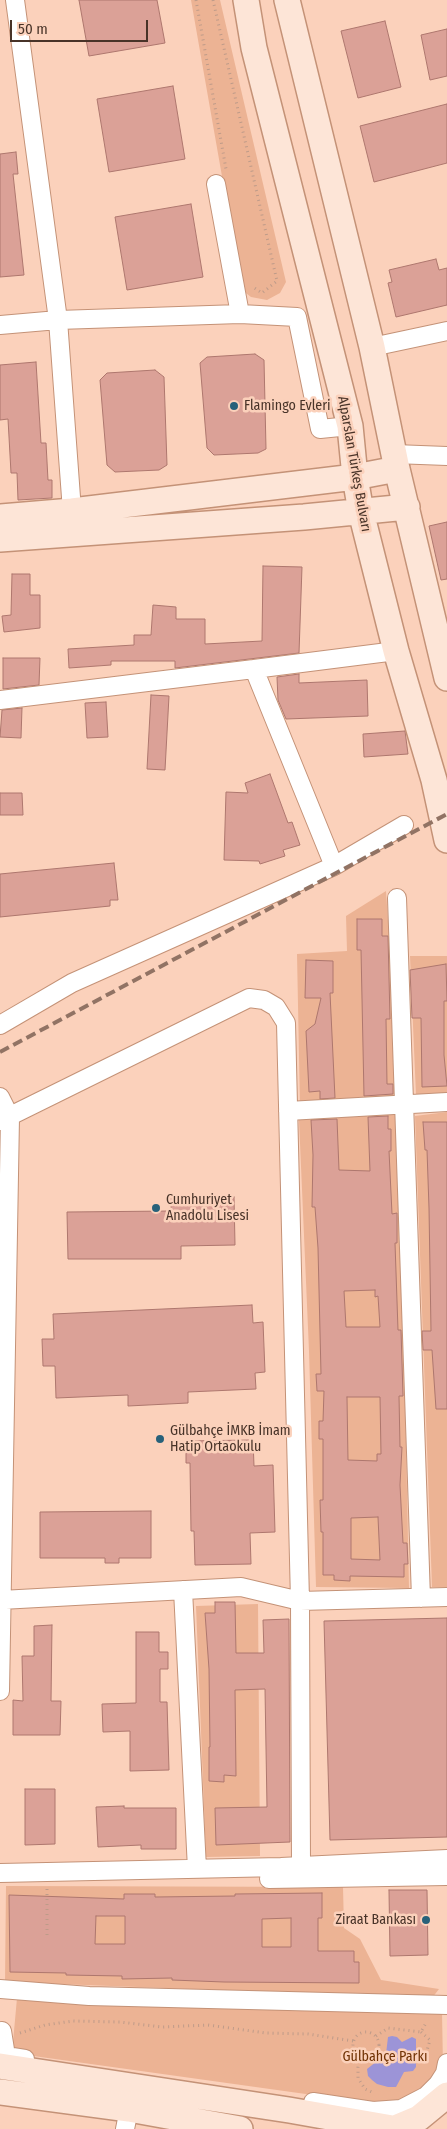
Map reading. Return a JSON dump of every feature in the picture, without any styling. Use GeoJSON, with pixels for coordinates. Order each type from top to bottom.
{"type":"FeatureCollection","features":[{"type":"Feature","properties":{"kind":"main road","name":"Alparslan Türkeş Bulvarı"},"geometry":{"type":"LineString","coordinates":[[246,0],[254,48],[350,426],[355,477],[361,512],[396,651],[434,780],[447,840]]}},
{"type":"Feature","properties":{"kind":"main road"},"geometry":{"type":"LineString","coordinates":[[287,0],[372,347],[406,507],[447,678]]}},
{"type":"Feature","properties":{"kind":"main road"},"geometry":{"type":"LineString","coordinates":[[0,517],[72,511],[355,477],[396,462]]}},
{"type":"Feature","properties":{"kind":"main road"},"geometry":{"type":"LineString","coordinates":[[0,539],[406,507]]}},
{"type":"Feature","properties":{"kind":"main road"},"geometry":{"type":"LineString","coordinates":[[1,2062],[396,2129],[419,2118],[447,2095]]}},
{"type":"Feature","properties":{"kind":"main road"},"geometry":{"type":"LineString","coordinates":[[0,2092],[127,2119],[240,2129]]}},
{"type":"Feature","properties":{"kind":"street"},"geometry":{"type":"LineString","coordinates":[[15,0],[58,320],[72,511]]}},
{"type":"Feature","properties":{"kind":"street"},"geometry":{"type":"LineString","coordinates":[[221,180],[240,314]]}},
{"type":"Feature","properties":{"kind":"street"},"geometry":{"type":"LineString","coordinates":[[0,325],[58,320],[240,314],[297,317],[320,429],[350,426]]}},
{"type":"Feature","properties":{"kind":"street"},"geometry":{"type":"LineString","coordinates":[[372,347],[447,332]]}},
{"type":"Feature","properties":{"kind":"street"},"geometry":{"type":"LineString","coordinates":[[396,462],[447,456]]}},
{"type":"Feature","properties":{"kind":"street"},"geometry":{"type":"LineString","coordinates":[[0,700],[396,651]]}},
{"type":"Feature","properties":{"kind":"street"},"geometry":{"type":"LineString","coordinates":[[254,669],[334,866]]}},
{"type":"Feature","properties":{"kind":"street"},"geometry":{"type":"LineString","coordinates":[[0,1025],[72,984],[334,866],[404,825]]}},
{"type":"Feature","properties":{"kind":"street"},"geometry":{"type":"LineString","coordinates":[[396,898],[421,1598]]}},
{"type":"Feature","properties":{"kind":"street"},"geometry":{"type":"LineString","coordinates":[[5,1119],[249,998],[264,1000],[276,1008],[286,1023],[300,1601],[301,1866]]}},
{"type":"Feature","properties":{"kind":"street"},"geometry":{"type":"LineString","coordinates":[[0,1097],[5,1119],[0,1691]]}},
{"type":"Feature","properties":{"kind":"street"},"geometry":{"type":"LineString","coordinates":[[288,1111],[447,1102]]}},
{"type":"Feature","properties":{"kind":"street"},"geometry":{"type":"LineString","coordinates":[[1,1600],[241,1587],[300,1601],[447,1597]]}},
{"type":"Feature","properties":{"kind":"street"},"geometry":{"type":"LineString","coordinates":[[183,1590],[197,1869]]}},
{"type":"Feature","properties":{"kind":"street"},"geometry":{"type":"LineString","coordinates":[[0,1873],[301,1866],[447,1859]]}},
{"type":"Feature","properties":{"kind":"street"},"geometry":{"type":"LineString","coordinates":[[21,1882],[447,1876]]}},
{"type":"Feature","properties":{"kind":"street"},"geometry":{"type":"LineString","coordinates":[[0,1989],[90,1996],[447,2005]]}},
{"type":"Feature","properties":{"kind":"street"},"geometry":{"type":"LineString","coordinates":[[2,2031],[6,2056],[372,2111],[401,2109],[426,2096],[438,2084],[445,2073],[447,2063]]}},
{"type":"Feature","properties":{"kind":"path"},"geometry":{"type":"LineString","coordinates":[[196,0],[221,180]]}},
{"type":"Feature","properties":{"kind":"path"},"geometry":{"type":"LineString","coordinates":[[213,0],[277,280],[262,293],[247,283]]}},
{"type":"Feature","properties":{"kind":"path"},"geometry":{"type":"LineString","coordinates":[[47,1935],[48,1882]]}},
{"type":"Feature","properties":{"kind":"path"},"geometry":{"type":"LineString","coordinates":[[2,2031],[20,2033],[45,2025],[82,2021],[162,2027],[208,2025],[266,2033],[308,2034],[353,2041]]}},
{"type":"Feature","properties":{"kind":"path"},"geometry":{"type":"LineString","coordinates":[[362,2032],[376,2036],[378,2048],[375,2055],[366,2059],[360,2057],[353,2047],[353,2041],[362,2032]]}},
{"type":"Feature","properties":{"kind":"path"},"geometry":{"type":"LineString","coordinates":[[421,2032],[430,2040],[426,2054],[428,2061],[425,2069]]}},
{"type":"Feature","properties":{"kind":"path"},"geometry":{"type":"LineString","coordinates":[[360,2057],[358,2078],[365,2089],[374,2093]]}},
{"type":"Feature","properties":{"kind":"green space"},"geometry":{"type":"Polygon","coordinates":[[[191,0],[220,0],[286,282],[280,293],[267,300],[251,297],[242,290],[191,0]]]}},
{"type":"Feature","properties":{"kind":"green space"},"geometry":{"type":"Polygon","coordinates":[[[386,891],[400,1101],[300,1107],[297,954],[347,951],[346,916],[386,891]]]}},
{"type":"Feature","properties":{"kind":"green space"},"geometry":{"type":"Polygon","coordinates":[[[410,956],[447,956],[447,1093],[416,1095],[410,956]]]}},
{"type":"Feature","properties":{"kind":"green space"},"geometry":{"type":"Polygon","coordinates":[[[396,1112],[403,1300],[409,1588],[316,1587],[309,1351],[299,1120],[396,1112]]]}},
{"type":"Feature","properties":{"kind":"green space"},"geometry":{"type":"Polygon","coordinates":[[[447,1112],[447,1587],[432,1587],[415,1116],[447,1112]]]}},
{"type":"Feature","properties":{"kind":"green space"},"geometry":{"type":"Polygon","coordinates":[[[258,1604],[260,1856],[206,1857],[196,1606],[258,1604]]]}},
{"type":"Feature","properties":{"kind":"green space"},"geometry":{"type":"Polygon","coordinates":[[[6,1886],[343,1887],[344,1928],[360,1939],[381,1980],[439,1989],[432,1998],[5,1982],[6,1886]]]}},
{"type":"Feature","properties":{"kind":"green space","name":"Gülbahçe Parkı"},"geometry":{"type":"Polygon","coordinates":[[[17,1998],[442,2012],[443,2067],[419,2094],[392,2105],[12,2053],[17,1998]]]}},
{"type":"Feature","properties":{"kind":"shaded area"},"geometry":{"type":"Polygon","coordinates":[[[388,2037],[397,2037],[402,2042],[412,2037],[416,2039],[416,2067],[413,2071],[404,2072],[396,2087],[388,2087],[377,2084],[372,2080],[368,2076],[367,2069],[386,2054],[388,2037]]]}},
{"type":"Feature","properties":{"kind":"building"},"geometry":{"type":"Polygon","coordinates":[[[79,0],[157,0],[165,43],[89,56],[79,0]]]}},
{"type":"Feature","properties":{"kind":"building"},"geometry":{"type":"Polygon","coordinates":[[[385,21],[401,87],[358,98],[341,31],[385,21]]]}},
{"type":"Feature","properties":{"kind":"building"},"geometry":{"type":"Polygon","coordinates":[[[447,29],[447,76],[430,80],[421,35],[447,29]]]}},
{"type":"Feature","properties":{"kind":"building"},"geometry":{"type":"Polygon","coordinates":[[[173,86],[185,159],[109,172],[97,99],[173,86]]]}},
{"type":"Feature","properties":{"kind":"building"},"geometry":{"type":"Polygon","coordinates":[[[447,104],[447,163],[374,182],[360,126],[447,104]]]}},
{"type":"Feature","properties":{"kind":"building"},"geometry":{"type":"Polygon","coordinates":[[[16,152],[18,174],[13,174],[24,275],[0,277],[0,154],[16,152]]]}},
{"type":"Feature","properties":{"kind":"building"},"geometry":{"type":"Polygon","coordinates":[[[191,204],[203,277],[127,290],[115,217],[191,204]]]}},
{"type":"Feature","properties":{"kind":"building"},"geometry":{"type":"Polygon","coordinates":[[[436,259],[439,270],[447,268],[447,305],[396,317],[388,283],[392,282],[389,270],[436,259]]]}},
{"type":"Feature","properties":{"kind":"building","name":"Flamingo Evleri"},"geometry":{"type":"Polygon","coordinates":[[[255,354],[264,360],[266,449],[258,453],[214,455],[207,448],[200,363],[207,357],[255,354]]]}},
{"type":"Feature","properties":{"kind":"building"},"geometry":{"type":"Polygon","coordinates":[[[36,362],[41,443],[46,443],[48,480],[52,480],[52,498],[18,500],[17,473],[11,473],[8,419],[0,420],[0,365],[36,362]]]}},
{"type":"Feature","properties":{"kind":"building"},"geometry":{"type":"Polygon","coordinates":[[[155,370],[164,377],[167,465],[159,470],[115,472],[107,465],[100,380],[107,373],[155,370]]]}},
{"type":"Feature","properties":{"kind":"building"},"geometry":{"type":"Polygon","coordinates":[[[447,522],[447,579],[441,580],[429,526],[447,522]]]}},
{"type":"Feature","properties":{"kind":"building"},"geometry":{"type":"Polygon","coordinates":[[[263,566],[302,567],[299,653],[175,668],[175,661],[111,661],[111,665],[69,668],[68,649],[134,645],[134,635],[151,635],[153,605],[176,607],[176,619],[205,619],[205,644],[262,641],[263,566]]]}},
{"type":"Feature","properties":{"kind":"building"},"geometry":{"type":"Polygon","coordinates":[[[12,574],[30,574],[30,595],[40,595],[40,628],[4,632],[2,616],[11,615],[12,574]]]}},
{"type":"Feature","properties":{"kind":"building"},"geometry":{"type":"Polygon","coordinates":[[[3,658],[40,658],[39,685],[3,689],[3,658]]]}},
{"type":"Feature","properties":{"kind":"building"},"geometry":{"type":"Polygon","coordinates":[[[299,674],[299,683],[367,680],[368,716],[286,719],[278,700],[277,677],[299,674]]]}},
{"type":"Feature","properties":{"kind":"building"},"geometry":{"type":"Polygon","coordinates":[[[151,695],[169,696],[165,770],[147,769],[151,695]]]}},
{"type":"Feature","properties":{"kind":"building"},"geometry":{"type":"Polygon","coordinates":[[[106,702],[108,737],[87,738],[85,703],[106,702]]]}},
{"type":"Feature","properties":{"kind":"building"},"geometry":{"type":"Polygon","coordinates":[[[22,708],[21,738],[0,737],[2,710],[22,708]]]}},
{"type":"Feature","properties":{"kind":"building"},"geometry":{"type":"Polygon","coordinates":[[[405,731],[408,754],[364,757],[363,734],[405,731]]]}},
{"type":"Feature","properties":{"kind":"building"},"geometry":{"type":"Polygon","coordinates":[[[270,774],[288,823],[292,822],[300,845],[283,850],[285,856],[260,864],[259,861],[224,860],[226,792],[248,793],[245,783],[270,774]]]}},
{"type":"Feature","properties":{"kind":"building"},"geometry":{"type":"Polygon","coordinates":[[[0,793],[22,793],[23,815],[0,815],[0,793]]]}},
{"type":"Feature","properties":{"kind":"building"},"geometry":{"type":"Polygon","coordinates":[[[114,863],[118,900],[110,900],[110,906],[0,917],[0,874],[114,863]]]}},
{"type":"Feature","properties":{"kind":"building"},"geometry":{"type":"Polygon","coordinates":[[[357,919],[382,919],[382,936],[388,936],[390,1019],[386,1019],[387,1084],[393,1084],[393,1094],[364,1096],[361,950],[357,950],[357,919]]]}},
{"type":"Feature","properties":{"kind":"building"},"geometry":{"type":"Polygon","coordinates":[[[306,960],[333,961],[333,993],[330,993],[335,1098],[320,1099],[320,1091],[309,1092],[306,1031],[315,1024],[321,998],[305,998],[306,960]]]}},
{"type":"Feature","properties":{"kind":"building"},"geometry":{"type":"Polygon","coordinates":[[[446,964],[447,1001],[444,1001],[444,1055],[447,1086],[422,1087],[421,1018],[412,1018],[410,970],[446,964]]]}},
{"type":"Feature","properties":{"kind":"building"},"geometry":{"type":"Polygon","coordinates":[[[388,1116],[388,1129],[391,1129],[391,1151],[389,1151],[392,1214],[397,1213],[397,1243],[395,1243],[398,1330],[401,1330],[403,1396],[399,1396],[400,1447],[402,1447],[400,1485],[403,1543],[407,1543],[408,1564],[404,1564],[404,1577],[350,1576],[350,1581],[334,1580],[334,1575],[323,1575],[323,1532],[321,1532],[320,1500],[323,1500],[323,1439],[319,1439],[319,1421],[323,1421],[324,1391],[317,1391],[316,1374],[321,1374],[318,1248],[315,1207],[312,1207],[313,1155],[311,1120],[337,1119],[339,1170],[370,1171],[368,1117],[388,1116]],[[375,1290],[344,1291],[346,1327],[380,1327],[378,1296],[375,1297],[375,1290]],[[347,1397],[348,1460],[377,1461],[377,1454],[381,1454],[380,1397],[347,1397]],[[378,1517],[351,1518],[351,1559],[380,1560],[378,1517]]]}},
{"type":"Feature","properties":{"kind":"building"},"geometry":{"type":"Polygon","coordinates":[[[423,1122],[447,1122],[447,1409],[436,1409],[432,1350],[423,1350],[422,1331],[431,1331],[427,1150],[425,1150],[423,1122]]]}},
{"type":"Feature","properties":{"kind":"building"},"geometry":{"type":"Polygon","coordinates":[[[234,1197],[235,1245],[181,1246],[181,1259],[68,1259],[67,1212],[171,1211],[171,1198],[234,1197]]]}},
{"type":"Feature","properties":{"kind":"building"},"geometry":{"type":"Polygon","coordinates":[[[252,1305],[253,1323],[263,1322],[265,1372],[255,1373],[256,1389],[188,1392],[188,1403],[128,1406],[128,1395],[56,1398],[55,1366],[43,1366],[42,1339],[54,1339],[53,1314],[252,1305]]]}},
{"type":"Feature","properties":{"kind":"building"},"geometry":{"type":"Polygon","coordinates":[[[253,1440],[254,1466],[273,1465],[275,1532],[250,1533],[251,1564],[195,1565],[194,1531],[191,1531],[190,1463],[186,1463],[186,1441],[253,1440]]]}},
{"type":"Feature","properties":{"kind":"building"},"geometry":{"type":"Polygon","coordinates":[[[151,1511],[151,1558],[119,1558],[119,1563],[105,1563],[105,1558],[40,1558],[40,1512],[151,1511]]]}},
{"type":"Feature","properties":{"kind":"building"},"geometry":{"type":"Polygon","coordinates":[[[215,1602],[235,1602],[236,1653],[264,1653],[263,1620],[289,1619],[290,1842],[216,1845],[215,1808],[267,1807],[265,1689],[235,1690],[236,1776],[224,1775],[224,1782],[209,1781],[209,1669],[205,1613],[215,1613],[215,1602]]]}},
{"type":"Feature","properties":{"kind":"building"},"geometry":{"type":"Polygon","coordinates":[[[447,1618],[447,1837],[330,1840],[324,1621],[447,1618]]]}},
{"type":"Feature","properties":{"kind":"building"},"geometry":{"type":"Polygon","coordinates":[[[52,1625],[51,1701],[61,1701],[60,1735],[13,1735],[13,1700],[23,1701],[22,1656],[34,1656],[34,1626],[52,1625]]]}},
{"type":"Feature","properties":{"kind":"building"},"geometry":{"type":"Polygon","coordinates":[[[136,1632],[159,1632],[159,1652],[168,1652],[168,1669],[160,1669],[160,1702],[167,1702],[169,1770],[130,1771],[130,1731],[103,1732],[102,1704],[136,1703],[136,1632]]]}},
{"type":"Feature","properties":{"kind":"building"},"geometry":{"type":"Polygon","coordinates":[[[25,1789],[55,1789],[55,1844],[25,1845],[25,1789]]]}},
{"type":"Feature","properties":{"kind":"building"},"geometry":{"type":"Polygon","coordinates":[[[124,1806],[124,1808],[176,1808],[176,1849],[141,1849],[141,1845],[98,1847],[96,1807],[124,1806]]]}},
{"type":"Feature","properties":{"kind":"building"},"geometry":{"type":"Polygon","coordinates":[[[389,1890],[427,1890],[428,1955],[390,1956],[389,1890]]]}},
{"type":"Feature","properties":{"kind":"building"},"geometry":{"type":"Polygon","coordinates":[[[322,1893],[322,1918],[318,1918],[318,1951],[354,1951],[354,1962],[359,1962],[359,1983],[224,1982],[172,1980],[172,1978],[122,1979],[122,1976],[10,1972],[9,1895],[124,1899],[124,1894],[155,1894],[155,1897],[235,1896],[235,1894],[322,1893]],[[96,1916],[95,1944],[125,1944],[125,1916],[96,1916]],[[291,1918],[262,1919],[262,1947],[291,1947],[291,1918]]]}},
{"type":"Feature","properties":{"kind":"railway"},"geometry":{"type":"LineString","coordinates":[[0,1052],[447,814]]}},
{"type":"Feature","properties":{"kind":"place","name":"Flamingo Evleri"},"geometry":{"type":"Point","coordinates":[234,406]}},
{"type":"Feature","properties":{"kind":"place","name":"Cumhuriyet Anadolu Lisesi"},"geometry":{"type":"Point","coordinates":[156,1208]}},
{"type":"Feature","properties":{"kind":"place","name":"Gülbahçe İMKB İmam Hatip Ortaokulu"},"geometry":{"type":"Point","coordinates":[160,1439]}},
{"type":"Feature","properties":{"kind":"place","name":"Ziraat Bankası"},"geometry":{"type":"Point","coordinates":[426,1920]}}]}
